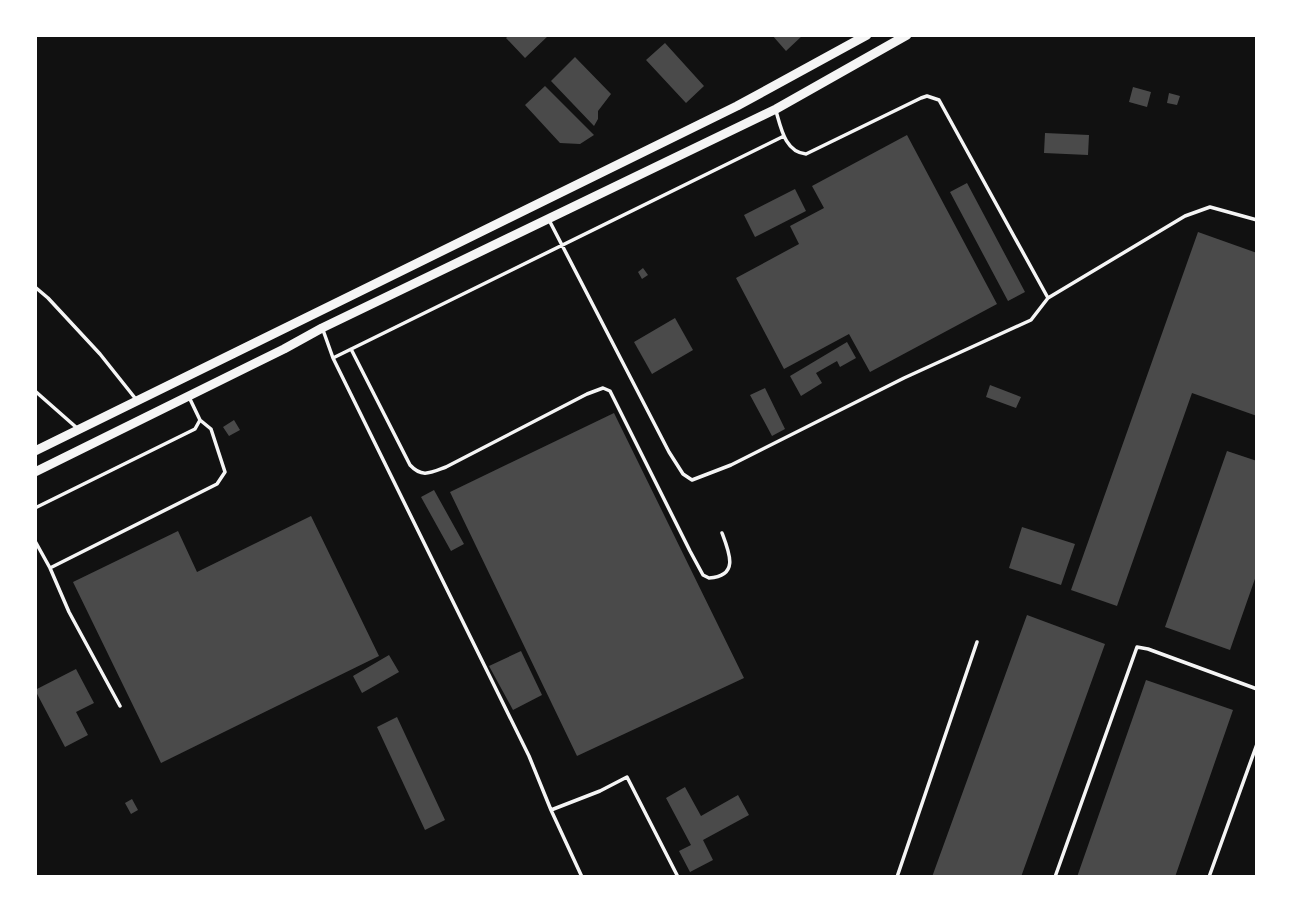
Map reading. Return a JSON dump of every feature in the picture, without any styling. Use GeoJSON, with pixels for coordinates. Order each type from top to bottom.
{"type":"FeatureCollection","features":[{"type":"Feature","properties":{"kind":"main road"},"geometry":{"type":"LineString","coordinates":[[35,451],[737,106],[867,35]]}},
{"type":"Feature","properties":{"kind":"main road"},"geometry":{"type":"LineString","coordinates":[[35,471],[322,328],[776,109],[907,35]]}},
{"type":"Feature","properties":{"kind":"lane"},"geometry":{"type":"LineString","coordinates":[[776,109],[784,136],[795,151],[806,154],[921,98],[927,96],[939,100],[1048,298]]}},
{"type":"Feature","properties":{"kind":"lane"},"geometry":{"type":"LineString","coordinates":[[333,358],[784,136]]}},
{"type":"Feature","properties":{"kind":"lane"},"geometry":{"type":"LineString","coordinates":[[550,219],[669,452],[683,474],[692,481],[732,465],[904,377],[1031,320],[1048,298],[1185,216],[1209,207],[1257,220]]}},
{"type":"Feature","properties":{"kind":"lane"},"geometry":{"type":"LineString","coordinates":[[35,287],[100,354],[137,400]]}},
{"type":"Feature","properties":{"kind":"lane"},"geometry":{"type":"LineString","coordinates":[[322,328],[333,358],[529,756],[582,877]]}},
{"type":"Feature","properties":{"kind":"lane"},"geometry":{"type":"LineString","coordinates":[[351,349],[410,465],[417,472],[425,475],[446,467],[603,388],[610,391],[690,551],[703,575],[709,579],[728,572],[730,564],[723,533]]}},
{"type":"Feature","properties":{"kind":"lane"},"geometry":{"type":"LineString","coordinates":[[35,391],[79,429]]}},
{"type":"Feature","properties":{"kind":"lane"},"geometry":{"type":"LineString","coordinates":[[50,568],[217,484],[225,472],[211,429],[200,420],[188,395]]}},
{"type":"Feature","properties":{"kind":"lane"},"geometry":{"type":"LineString","coordinates":[[35,508],[195,429],[200,420]]}},
{"type":"Feature","properties":{"kind":"lane"},"geometry":{"type":"LineString","coordinates":[[35,541],[69,612],[120,706]]}},
{"type":"Feature","properties":{"kind":"lane"},"geometry":{"type":"LineString","coordinates":[[897,877],[977,642]]}},
{"type":"Feature","properties":{"kind":"lane"},"geometry":{"type":"LineString","coordinates":[[1055,877],[1137,647],[1257,689]]}},
{"type":"Feature","properties":{"kind":"lane"},"geometry":{"type":"LineString","coordinates":[[1209,877],[1257,744]]}},
{"type":"Feature","properties":{"kind":"lane"},"geometry":{"type":"LineString","coordinates":[[551,810],[600,791],[626,777],[678,877]]}},
{"type":"Feature","properties":{"kind":"building"},"geometry":{"type":"Polygon","coordinates":[[[509,35],[549,35],[525,58],[506,38],[509,35]]]}},
{"type":"Feature","properties":{"kind":"building"},"geometry":{"type":"Polygon","coordinates":[[[772,35],[803,35],[786,51],[772,35]]]}},
{"type":"Feature","properties":{"kind":"building"},"geometry":{"type":"Polygon","coordinates":[[[665,43],[704,86],[686,103],[646,60],[665,43]]]}},
{"type":"Feature","properties":{"kind":"building"},"geometry":{"type":"Polygon","coordinates":[[[575,57],[611,94],[598,111],[594,126],[551,81],[575,57]]]}},
{"type":"Feature","properties":{"kind":"building"},"geometry":{"type":"Polygon","coordinates":[[[545,86],[594,135],[580,144],[560,143],[525,105],[545,86]]]}},
{"type":"Feature","properties":{"kind":"building"},"geometry":{"type":"Polygon","coordinates":[[[1133,87],[1151,92],[1147,107],[1129,102],[1133,87]]]}},
{"type":"Feature","properties":{"kind":"building"},"geometry":{"type":"Polygon","coordinates":[[[1169,93],[1180,96],[1177,105],[1167,103],[1169,93]]]}},
{"type":"Feature","properties":{"kind":"building"},"geometry":{"type":"Polygon","coordinates":[[[1045,133],[1089,135],[1088,155],[1044,153],[1045,133]]]}},
{"type":"Feature","properties":{"kind":"building"},"geometry":{"type":"Polygon","coordinates":[[[907,135],[997,304],[870,372],[849,334],[784,369],[736,278],[799,244],[790,226],[824,208],[812,186],[907,135]]]}},
{"type":"Feature","properties":{"kind":"building"},"geometry":{"type":"Polygon","coordinates":[[[967,183],[1025,292],[1008,301],[950,192],[967,183]]]}},
{"type":"Feature","properties":{"kind":"building"},"geometry":{"type":"Polygon","coordinates":[[[795,189],[806,211],[755,237],[744,215],[795,189]]]}},
{"type":"Feature","properties":{"kind":"building"},"geometry":{"type":"Polygon","coordinates":[[[1198,232],[1257,253],[1257,416],[1192,393],[1117,606],[1071,590],[1198,232]]]}},
{"type":"Feature","properties":{"kind":"building"},"geometry":{"type":"Polygon","coordinates":[[[643,268],[648,275],[642,279],[638,272],[643,268]]]}},
{"type":"Feature","properties":{"kind":"building"},"geometry":{"type":"Polygon","coordinates":[[[675,318],[693,350],[652,374],[634,342],[675,318]]]}},
{"type":"Feature","properties":{"kind":"building"},"geometry":{"type":"Polygon","coordinates":[[[847,342],[856,358],[840,367],[837,361],[816,373],[822,383],[801,396],[790,376],[847,342]]]}},
{"type":"Feature","properties":{"kind":"building"},"geometry":{"type":"Polygon","coordinates":[[[990,385],[1021,397],[1016,408],[986,397],[990,385]]]}},
{"type":"Feature","properties":{"kind":"building"},"geometry":{"type":"Polygon","coordinates":[[[765,388],[785,429],[772,436],[750,395],[765,388]]]}},
{"type":"Feature","properties":{"kind":"building"},"geometry":{"type":"Polygon","coordinates":[[[614,413],[744,678],[577,756],[450,492],[614,413]]]}},
{"type":"Feature","properties":{"kind":"building"},"geometry":{"type":"Polygon","coordinates":[[[234,420],[240,430],[229,436],[223,427],[234,420]]]}},
{"type":"Feature","properties":{"kind":"building"},"geometry":{"type":"Polygon","coordinates":[[[1227,451],[1257,461],[1257,573],[1230,650],[1165,627],[1227,451]]]}},
{"type":"Feature","properties":{"kind":"building"},"geometry":{"type":"Polygon","coordinates":[[[434,490],[464,544],[451,551],[421,497],[434,490]]]}},
{"type":"Feature","properties":{"kind":"building"},"geometry":{"type":"Polygon","coordinates":[[[311,516],[379,656],[161,763],[73,582],[178,531],[197,572],[311,516]]]}},
{"type":"Feature","properties":{"kind":"building"},"geometry":{"type":"Polygon","coordinates":[[[1022,527],[1075,544],[1061,585],[1009,568],[1022,527]]]}},
{"type":"Feature","properties":{"kind":"building"},"geometry":{"type":"Polygon","coordinates":[[[1027,615],[1105,644],[1021,877],[932,877],[1027,615]]]}},
{"type":"Feature","properties":{"kind":"building"},"geometry":{"type":"Polygon","coordinates":[[[521,651],[542,695],[513,710],[489,666],[521,651]]]}},
{"type":"Feature","properties":{"kind":"building"},"geometry":{"type":"Polygon","coordinates":[[[389,655],[399,672],[362,693],[353,676],[389,655]]]}},
{"type":"Feature","properties":{"kind":"building"},"geometry":{"type":"Polygon","coordinates":[[[76,669],[94,703],[76,712],[88,735],[65,747],[35,690],[76,669]]]}},
{"type":"Feature","properties":{"kind":"building"},"geometry":{"type":"Polygon","coordinates":[[[1146,680],[1233,710],[1175,877],[1077,877],[1146,680]]]}},
{"type":"Feature","properties":{"kind":"building"},"geometry":{"type":"Polygon","coordinates":[[[397,717],[445,820],[425,830],[377,727],[397,717]]]}},
{"type":"Feature","properties":{"kind":"building"},"geometry":{"type":"Polygon","coordinates":[[[685,787],[701,816],[738,795],[749,815],[703,840],[713,860],[690,872],[679,851],[691,845],[666,798],[685,787]]]}},
{"type":"Feature","properties":{"kind":"building"},"geometry":{"type":"Polygon","coordinates":[[[132,799],[138,810],[131,814],[125,803],[132,799]]]}}]}
